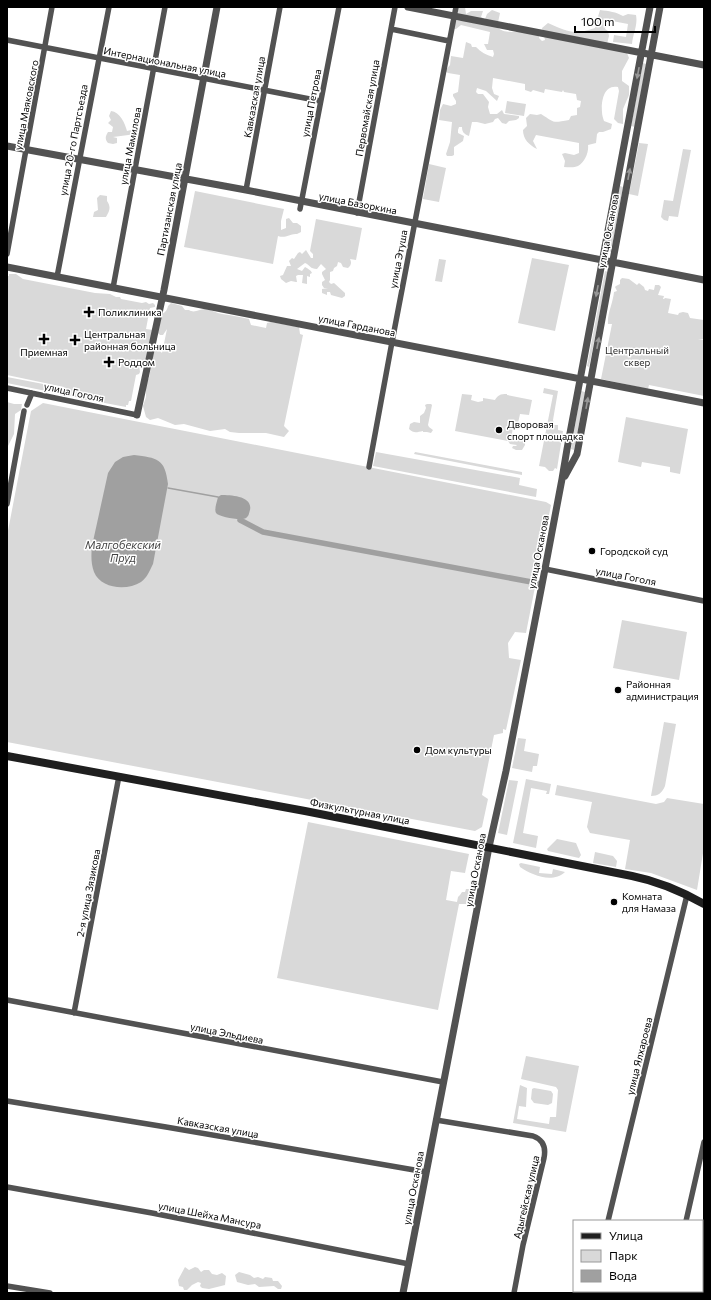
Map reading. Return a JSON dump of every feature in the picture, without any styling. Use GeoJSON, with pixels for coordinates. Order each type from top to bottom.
{"type":"FeatureCollection","features":[{"type":"Feature","properties":{"kind":"main road","name":"Физкультурная улица"},"geometry":{"type":"LineString","coordinates":[[7,756],[120,776],[647,879],[687,895],[704,904]]}},
{"type":"Feature","properties":{"kind":"street","name":"улица Маяковского"},"geometry":{"type":"LineString","coordinates":[[7,254],[46,47],[52,7]]}},
{"type":"Feature","properties":{"kind":"street","name":"улица 20-го Партсъезда"},"geometry":{"type":"LineString","coordinates":[[57,276],[109,7]]}},
{"type":"Feature","properties":{"kind":"street","name":"улица Мамилова"},"geometry":{"type":"LineString","coordinates":[[113,288],[165,7]]}},
{"type":"Feature","properties":{"kind":"street","name":"Партизанская улица"},"geometry":{"type":"LineString","coordinates":[[137,415],[162,297],[217,7]]}},
{"type":"Feature","properties":{"kind":"street","name":"Кавказская улица"},"geometry":{"type":"LineString","coordinates":[[246,190],[280,7]]}},
{"type":"Feature","properties":{"kind":"street","name":"улица Петрова"},"geometry":{"type":"LineString","coordinates":[[301,205],[339,7]]}},
{"type":"Feature","properties":{"kind":"street","name":"Первомайская улица"},"geometry":{"type":"LineString","coordinates":[[357,212],[395,7]]}},
{"type":"Feature","properties":{"kind":"street"},"geometry":{"type":"LineString","coordinates":[[408,7],[704,65]]}},
{"type":"Feature","properties":{"kind":"street","name":"улица Этуша"},"geometry":{"type":"LineString","coordinates":[[369,467],[456,7]]}},
{"type":"Feature","properties":{"kind":"street","name":"улица Осканова"},"geometry":{"type":"LineString","coordinates":[[403,1293],[489,847],[506,771],[545,569],[562,479],[566,449],[650,7]]}},
{"type":"Feature","properties":{"kind":"street","name":"улица Осканова"},"geometry":{"type":"LineString","coordinates":[[562,479],[577,454],[660,7]]}},
{"type":"Feature","properties":{"kind":"street"},"geometry":{"type":"LineString","coordinates":[[391,29],[449,41]]}},
{"type":"Feature","properties":{"kind":"street","name":"Интернациональная улица"},"geometry":{"type":"LineString","coordinates":[[7,40],[320,102]]}},
{"type":"Feature","properties":{"kind":"street","name":"улица Базоркина"},"geometry":{"type":"LineString","coordinates":[[7,146],[246,190],[301,205],[357,212],[704,280]]}},
{"type":"Feature","properties":{"kind":"street","name":"улица Гарданова"},"geometry":{"type":"LineString","coordinates":[[7,267],[704,403]]}},
{"type":"Feature","properties":{"kind":"street","name":"улица Гоголя"},"geometry":{"type":"LineString","coordinates":[[7,388],[137,415]]}},
{"type":"Feature","properties":{"kind":"street"},"geometry":{"type":"LineString","coordinates":[[7,504],[25,408],[32,393]]}},
{"type":"Feature","properties":{"kind":"street","name":"улица Гоголя"},"geometry":{"type":"LineString","coordinates":[[545,569],[704,601]]}},
{"type":"Feature","properties":{"kind":"street","name":"2-я улица Зязикова"},"geometry":{"type":"LineString","coordinates":[[74,1013],[120,776]]}},
{"type":"Feature","properties":{"kind":"street","name":"улица Ялхароева"},"geometry":{"type":"LineString","coordinates":[[608,1220],[687,895]]}},
{"type":"Feature","properties":{"kind":"street","name":"улица Эльдиева"},"geometry":{"type":"LineString","coordinates":[[7,1000],[443,1082]]}},
{"type":"Feature","properties":{"kind":"street","name":"Кавказская улица"},"geometry":{"type":"LineString","coordinates":[[7,1101],[426,1172]]}},
{"type":"Feature","properties":{"kind":"street","name":"Адыгейская улица"},"geometry":{"type":"LineString","coordinates":[[436,1120],[533,1136],[539,1138],[543,1142],[545,1152],[544,1158],[523,1245],[514,1293]]}},
{"type":"Feature","properties":{"kind":"street"},"geometry":{"type":"LineString","coordinates":[[686,1220],[704,1142]]}},
{"type":"Feature","properties":{"kind":"street","name":"улица Шейха Мансура"},"geometry":{"type":"LineString","coordinates":[[7,1187],[152,1213],[409,1264]]}},
{"type":"Feature","properties":{"kind":"street"},"geometry":{"type":"LineString","coordinates":[[7,1286],[50,1293]]}},
{"type":"Feature","properties":{"kind":"green space"},"geometry":{"type":"Polygon","coordinates":[[[459,7],[465,7],[466,14],[471,11],[483,11],[481,17],[485,19],[487,14],[492,10],[500,13],[497,27],[499,29],[510,32],[516,32],[517,27],[538,30],[539,38],[542,41],[545,40],[542,28],[548,23],[561,29],[576,32],[595,28],[600,10],[623,16],[628,14],[636,15],[636,26],[632,44],[613,42],[614,35],[626,37],[628,24],[607,20],[605,29],[608,31],[609,36],[607,44],[627,53],[629,58],[622,71],[622,81],[629,86],[629,95],[623,109],[623,124],[618,123],[614,119],[619,91],[618,87],[609,88],[604,94],[602,114],[604,121],[612,124],[611,129],[599,132],[597,134],[596,143],[588,145],[588,151],[583,162],[575,167],[564,167],[565,161],[562,154],[565,153],[574,155],[579,153],[579,143],[536,135],[533,141],[537,149],[531,146],[527,141],[523,130],[527,126],[526,118],[530,114],[541,114],[556,122],[569,120],[571,116],[577,115],[577,108],[580,107],[581,101],[577,100],[576,94],[564,92],[563,90],[562,92],[545,89],[544,93],[533,90],[531,92],[525,90],[525,84],[493,78],[492,88],[494,94],[499,96],[497,101],[486,91],[477,88],[476,92],[478,94],[483,94],[489,102],[488,107],[490,114],[497,114],[502,110],[504,114],[519,116],[519,118],[509,121],[506,124],[502,123],[498,118],[493,122],[485,124],[472,122],[469,136],[464,133],[462,127],[459,127],[458,133],[464,136],[463,141],[454,147],[454,155],[447,156],[446,154],[450,142],[452,122],[439,120],[440,110],[443,104],[451,106],[456,104],[453,94],[458,92],[460,75],[445,71],[450,65],[451,56],[463,58],[466,42],[471,44],[472,47],[476,47],[488,55],[493,57],[494,54],[493,50],[487,50],[484,44],[488,44],[490,32],[461,25],[454,29],[450,25],[451,20],[461,21],[457,9],[459,7]]]}},
{"type":"Feature","properties":{"kind":"green space"},"geometry":{"type":"Polygon","coordinates":[[[643,63],[646,64],[635,127],[631,126],[643,63]]]}},
{"type":"Feature","properties":{"kind":"green space"},"geometry":{"type":"Polygon","coordinates":[[[507,101],[526,104],[524,116],[505,113],[507,101]]]}},
{"type":"Feature","properties":{"kind":"green space"},"geometry":{"type":"Polygon","coordinates":[[[111,111],[117,113],[123,121],[127,131],[131,130],[136,132],[136,134],[113,137],[117,138],[117,143],[108,143],[106,135],[108,132],[112,132],[113,127],[108,123],[111,120],[109,116],[111,111]]]}},
{"type":"Feature","properties":{"kind":"green space"},"geometry":{"type":"Polygon","coordinates":[[[639,143],[648,144],[638,196],[629,194],[639,143]]]}},
{"type":"Feature","properties":{"kind":"green space"},"geometry":{"type":"Polygon","coordinates":[[[683,149],[691,150],[678,217],[669,216],[668,221],[661,217],[664,200],[673,201],[683,149]]]}},
{"type":"Feature","properties":{"kind":"green space"},"geometry":{"type":"Polygon","coordinates":[[[429,164],[446,168],[439,202],[423,199],[429,164]]]}},
{"type":"Feature","properties":{"kind":"green space"},"geometry":{"type":"Polygon","coordinates":[[[620,186],[623,187],[611,252],[608,251],[620,186]]]}},
{"type":"Feature","properties":{"kind":"green space"},"geometry":{"type":"Polygon","coordinates":[[[195,191],[284,209],[281,221],[281,230],[286,228],[286,219],[289,218],[293,223],[297,223],[301,226],[301,232],[281,237],[278,236],[273,264],[184,247],[195,191]]]}},
{"type":"Feature","properties":{"kind":"green space"},"geometry":{"type":"Polygon","coordinates":[[[100,195],[107,196],[109,210],[106,217],[93,217],[94,212],[98,210],[97,198],[100,195]]]}},
{"type":"Feature","properties":{"kind":"green space"},"geometry":{"type":"Polygon","coordinates":[[[316,219],[362,228],[356,260],[350,259],[351,264],[348,268],[343,267],[341,263],[338,262],[333,271],[330,272],[329,282],[331,284],[334,283],[345,293],[345,296],[342,298],[331,295],[330,292],[327,292],[327,295],[322,293],[322,289],[328,288],[324,288],[322,285],[322,282],[325,280],[322,272],[326,269],[321,264],[317,269],[315,269],[311,268],[305,263],[297,269],[302,271],[305,267],[312,272],[310,277],[307,276],[307,284],[302,283],[303,275],[296,276],[297,282],[291,281],[286,283],[280,276],[283,275],[287,266],[291,266],[289,261],[292,258],[294,259],[298,253],[300,252],[302,254],[306,250],[311,258],[313,258],[313,254],[310,251],[316,219]]]}},
{"type":"Feature","properties":{"kind":"green space"},"geometry":{"type":"Polygon","coordinates":[[[532,258],[569,265],[555,331],[518,323],[532,258]]]}},
{"type":"Feature","properties":{"kind":"green space"},"geometry":{"type":"Polygon","coordinates":[[[439,259],[446,260],[442,282],[435,281],[439,259]]]}},
{"type":"Feature","properties":{"kind":"green space"},"geometry":{"type":"Polygon","coordinates":[[[605,271],[608,272],[589,367],[587,366],[605,271]]]}},
{"type":"Feature","properties":{"kind":"green space","name":"Центральная районная больница"},"geometry":{"type":"Polygon","coordinates":[[[9,274],[16,274],[23,279],[95,293],[110,294],[120,297],[121,299],[142,303],[146,302],[149,304],[153,303],[155,305],[155,307],[150,308],[146,329],[153,330],[147,362],[141,361],[139,364],[140,372],[136,375],[131,401],[129,401],[126,407],[82,400],[80,398],[7,383],[7,377],[64,388],[7,375],[7,276],[9,276],[9,274]]]}},
{"type":"Feature","properties":{"kind":"green space","name":"Центральный сквер"},"geometry":{"type":"Polygon","coordinates":[[[622,278],[629,279],[637,285],[639,283],[645,290],[648,291],[649,289],[654,290],[655,285],[659,285],[661,287],[658,295],[664,296],[663,299],[671,299],[668,313],[678,315],[679,313],[683,312],[688,313],[690,318],[704,320],[704,339],[698,339],[704,340],[704,396],[649,385],[648,389],[601,379],[612,324],[608,324],[609,312],[614,292],[617,291],[615,287],[620,284],[620,280],[622,278]]]}},
{"type":"Feature","properties":{"kind":"green space"},"geometry":{"type":"Polygon","coordinates":[[[171,303],[182,306],[185,310],[195,311],[206,309],[220,314],[249,319],[251,325],[266,328],[267,323],[271,322],[299,327],[300,334],[303,335],[284,426],[289,431],[284,437],[266,433],[230,432],[225,429],[210,431],[184,424],[175,425],[158,418],[150,420],[146,417],[143,406],[146,397],[146,383],[149,378],[154,351],[160,351],[162,353],[167,329],[163,335],[158,333],[161,315],[166,311],[171,303]]]}},
{"type":"Feature","properties":{"kind":"green space"},"geometry":{"type":"Polygon","coordinates":[[[544,388],[558,391],[553,420],[554,425],[558,425],[558,430],[563,431],[557,469],[555,468],[553,471],[549,471],[545,467],[539,466],[553,395],[543,393],[544,388]]]}},
{"type":"Feature","properties":{"kind":"green space"},"geometry":{"type":"Polygon","coordinates":[[[581,391],[585,392],[574,450],[571,449],[581,391]]]}},
{"type":"Feature","properties":{"kind":"green space"},"geometry":{"type":"Polygon","coordinates":[[[462,394],[472,395],[471,400],[478,402],[483,401],[483,398],[495,400],[500,395],[505,394],[532,400],[529,415],[520,414],[518,423],[514,423],[511,438],[525,441],[525,445],[522,450],[512,448],[513,446],[517,445],[510,444],[508,441],[455,431],[462,394]]]}},
{"type":"Feature","properties":{"kind":"green space"},"geometry":{"type":"Polygon","coordinates":[[[7,402],[22,404],[21,410],[15,414],[14,434],[7,448],[7,402]]]}},
{"type":"Feature","properties":{"kind":"green space"},"geometry":{"type":"Polygon","coordinates":[[[43,403],[546,502],[551,505],[526,633],[515,632],[508,643],[509,658],[521,660],[506,730],[503,729],[503,733],[494,735],[482,795],[488,799],[482,827],[475,831],[7,742],[7,536],[31,411],[43,403]]]}},
{"type":"Feature","properties":{"kind":"green space"},"geometry":{"type":"Polygon","coordinates":[[[425,405],[432,405],[428,425],[433,430],[431,433],[423,431],[412,432],[409,429],[410,424],[414,422],[420,423],[420,416],[424,413],[426,408],[425,405]]]}},
{"type":"Feature","properties":{"kind":"green space"},"geometry":{"type":"Polygon","coordinates":[[[626,417],[688,429],[680,474],[670,472],[670,467],[642,462],[641,467],[618,462],[626,417]]]}},
{"type":"Feature","properties":{"kind":"green space"},"geometry":{"type":"Polygon","coordinates":[[[376,452],[520,478],[519,485],[537,489],[536,497],[373,466],[376,452]]]}},
{"type":"Feature","properties":{"kind":"green space"},"geometry":{"type":"Polygon","coordinates":[[[415,452],[522,472],[522,475],[414,454],[415,452]]]}},
{"type":"Feature","properties":{"kind":"green space"},"geometry":{"type":"Polygon","coordinates":[[[622,620],[687,632],[679,680],[613,668],[622,620]]]}},
{"type":"Feature","properties":{"kind":"green space"},"geometry":{"type":"Polygon","coordinates":[[[664,722],[676,724],[665,786],[660,794],[651,796],[664,722]]]}},
{"type":"Feature","properties":{"kind":"green space"},"geometry":{"type":"Polygon","coordinates":[[[518,738],[526,739],[524,751],[539,754],[537,766],[533,766],[532,772],[512,768],[518,738]]]}},
{"type":"Feature","properties":{"kind":"green space"},"geometry":{"type":"Polygon","coordinates":[[[526,779],[551,784],[549,794],[546,794],[547,791],[531,788],[523,833],[538,836],[536,848],[513,843],[526,779]]]}},
{"type":"Feature","properties":{"kind":"green space"},"geometry":{"type":"Polygon","coordinates":[[[509,780],[518,781],[507,835],[498,833],[509,780]]]}},
{"type":"Feature","properties":{"kind":"green space"},"geometry":{"type":"Polygon","coordinates":[[[557,785],[656,804],[664,802],[667,798],[704,804],[704,847],[697,890],[651,873],[625,869],[630,840],[590,833],[587,827],[592,802],[555,795],[557,785]]]}},
{"type":"Feature","properties":{"kind":"green space"},"geometry":{"type":"Polygon","coordinates":[[[308,822],[469,854],[465,873],[451,871],[446,900],[457,902],[458,897],[462,892],[465,892],[466,889],[470,889],[473,892],[474,899],[467,900],[466,904],[459,904],[438,1010],[277,978],[308,822]]]}},
{"type":"Feature","properties":{"kind":"green space"},"geometry":{"type":"Polygon","coordinates":[[[557,839],[576,843],[581,855],[579,858],[548,851],[547,849],[557,839]]]}},
{"type":"Feature","properties":{"kind":"green space"},"geometry":{"type":"Polygon","coordinates":[[[595,852],[613,856],[617,861],[616,867],[593,863],[595,852]]]}},
{"type":"Feature","properties":{"kind":"green space"},"geometry":{"type":"Polygon","coordinates":[[[521,863],[540,867],[539,873],[552,874],[553,869],[565,872],[560,876],[548,878],[542,877],[530,873],[520,867],[519,864],[521,863]]]}},
{"type":"Feature","properties":{"kind":"green space"},"geometry":{"type":"Polygon","coordinates":[[[526,1056],[579,1066],[566,1132],[513,1123],[520,1085],[527,1088],[526,1107],[519,1106],[517,1119],[549,1124],[550,1117],[556,1117],[558,1090],[556,1087],[521,1079],[526,1056]]]}},
{"type":"Feature","properties":{"kind":"green space"},"geometry":{"type":"Polygon","coordinates":[[[534,1088],[551,1091],[553,1094],[552,1103],[548,1105],[534,1103],[531,1099],[532,1089],[534,1088]]]}},
{"type":"Feature","properties":{"kind":"green space"},"geometry":{"type":"Polygon","coordinates":[[[185,1267],[189,1270],[195,1267],[201,1272],[204,1270],[209,1270],[212,1274],[217,1275],[222,1273],[226,1276],[225,1285],[209,1289],[202,1288],[200,1286],[201,1283],[198,1282],[187,1290],[184,1290],[183,1287],[179,1286],[178,1280],[185,1267]]]}},
{"type":"Feature","properties":{"kind":"green space"},"geometry":{"type":"Polygon","coordinates":[[[239,1272],[250,1275],[254,1278],[272,1278],[273,1281],[278,1281],[282,1286],[281,1289],[274,1286],[259,1287],[255,1284],[248,1285],[237,1282],[235,1275],[239,1272]]]}},
{"type":"Feature","properties":{"kind":"water","name":"Малгобекский Пруд"},"geometry":{"type":"Polygon","coordinates":[[[134,455],[149,457],[162,464],[167,475],[168,484],[153,564],[147,576],[135,585],[129,587],[115,587],[102,582],[97,578],[92,566],[92,546],[108,473],[115,462],[123,457],[134,455]]]}},
{"type":"Feature","properties":{"kind":"water"},"geometry":{"type":"Polygon","coordinates":[[[221,495],[230,495],[245,499],[250,505],[248,516],[244,519],[236,519],[221,516],[216,513],[215,507],[218,497],[221,495]]]}},
{"type":"Feature","properties":{"kind":"waterway"},"geometry":{"type":"LineString","coordinates":[[168,488],[218,497]]}},
{"type":"Feature","properties":{"kind":"waterway"},"geometry":{"type":"LineString","coordinates":[[240,520],[263,532],[537,583]]}},
{"type":"Feature","properties":{"kind":"place","name":"Поликлиника"},"geometry":{"type":"Point","coordinates":[89,312]}},
{"type":"Feature","properties":{"kind":"place","name":"Приемная"},"geometry":{"type":"Point","coordinates":[44,339]}},
{"type":"Feature","properties":{"kind":"place","name":"Центральная районная больница"},"geometry":{"type":"Point","coordinates":[75,340]}},
{"type":"Feature","properties":{"kind":"place","name":"Роддом"},"geometry":{"type":"Point","coordinates":[109,362]}},
{"type":"Feature","properties":{"kind":"place","name":"Дворовая спорт площадка"},"geometry":{"type":"Point","coordinates":[499,430]}},
{"type":"Feature","properties":{"kind":"place","name":"Городской суд"},"geometry":{"type":"Point","coordinates":[592,551]}},
{"type":"Feature","properties":{"kind":"place","name":"Районная администрация"},"geometry":{"type":"Point","coordinates":[618,690]}},
{"type":"Feature","properties":{"kind":"place","name":"Дом культуры"},"geometry":{"type":"Point","coordinates":[417,750]}},
{"type":"Feature","properties":{"kind":"place","name":"Комната для Намаза"},"geometry":{"type":"Point","coordinates":[614,902]}}]}
